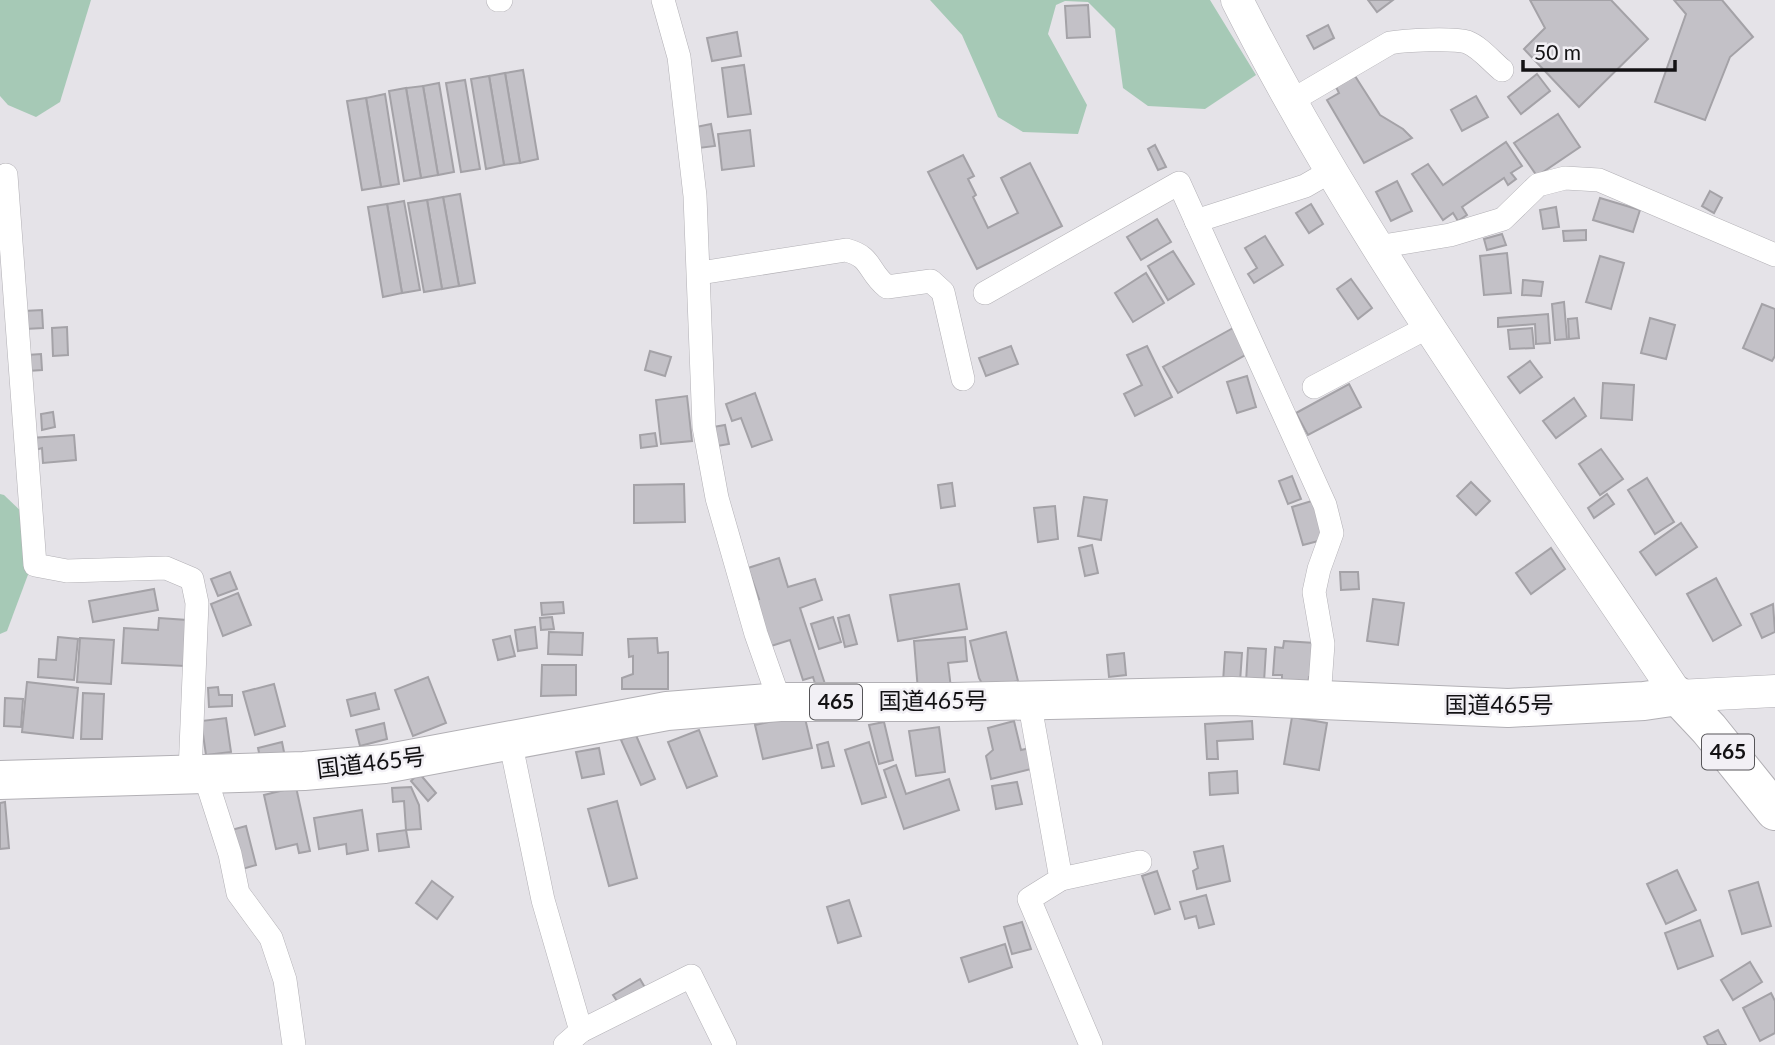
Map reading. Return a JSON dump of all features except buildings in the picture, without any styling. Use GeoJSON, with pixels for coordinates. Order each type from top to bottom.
{"type":"FeatureCollection","features":[{"type":"Feature","properties":{"kind":"highway","name":"国道465号"},"geometry":{"type":"LineString","coordinates":[[0,780],[304,771],[384,764],[667,711],[780,702],[1231,695],[1508,708],[1644,701],[1678,696]]}},
{"type":"Feature","properties":{"kind":"highway","name":"465"},"geometry":{"type":"LineString","coordinates":[[1678,696],[1714,735],[1775,811]]}},
{"type":"Feature","properties":{"kind":"street"},"geometry":{"type":"LineString","coordinates":[[663,0],[679,57],[695,196],[704,427],[717,498],[756,634],[780,702]]}},
{"type":"Feature","properties":{"kind":"street"},"geometry":{"type":"LineString","coordinates":[[1237,0],[1291,101],[1377,247],[1678,696],[1775,691]]}},
{"type":"Feature","properties":{"kind":"street"},"geometry":{"type":"LineString","coordinates":[[1291,101],[1390,43],[1402,41],[1464,41],[1502,70]]}},
{"type":"Feature","properties":{"kind":"street"},"geometry":{"type":"LineString","coordinates":[[1196,221],[1305,186],[1331,171]]}},
{"type":"Feature","properties":{"kind":"street"},"geometry":{"type":"LineString","coordinates":[[6,175],[35,565],[67,571],[166,568],[192,579],[197,603],[197,773],[230,854],[238,893],[271,938],[285,981],[294,1045]]}},
{"type":"Feature","properties":{"kind":"street"},"geometry":{"type":"LineString","coordinates":[[1377,247],[1450,235],[1503,219],[1538,185],[1565,178],[1599,180],[1775,255]]}},
{"type":"Feature","properties":{"kind":"street"},"geometry":{"type":"LineString","coordinates":[[985,293],[1179,183],[1325,505],[1332,533],[1314,592],[1323,644],[1319,699]]}},
{"type":"Feature","properties":{"kind":"street"},"geometry":{"type":"LineString","coordinates":[[700,273],[846,250],[863,256],[877,278],[887,287],[931,281],[943,292],[963,379]]}},
{"type":"Feature","properties":{"kind":"street"},"geometry":{"type":"LineString","coordinates":[[1314,387],[1430,326]]}},
{"type":"Feature","properties":{"kind":"street"},"geometry":{"type":"LineString","coordinates":[[1029,700],[1061,879]]}},
{"type":"Feature","properties":{"kind":"street"},"geometry":{"type":"LineString","coordinates":[[510,740],[573,1038],[691,976],[725,1045]]}},
{"type":"Feature","properties":{"kind":"street"},"geometry":{"type":"LineString","coordinates":[[1091,1045],[1029,899],[1061,879],[1140,862]]}},
{"type":"Feature","properties":{"kind":"green space"},"geometry":{"type":"Polygon","coordinates":[[[0,0],[91,0],[60,102],[36,117],[8,105],[0,96],[0,0]]]}},
{"type":"Feature","properties":{"kind":"green space"},"geometry":{"type":"Polygon","coordinates":[[[930,0],[1210,0],[1256,75],[1205,109],[1148,106],[1123,88],[1115,29],[1088,2],[1065,1],[1056,5],[1048,34],[1087,105],[1078,134],[1023,132],[998,117],[962,35],[930,0]]]}},
{"type":"Feature","properties":{"kind":"green space"},"geometry":{"type":"Polygon","coordinates":[[[0,494],[27,517],[29,572],[7,631],[0,634],[0,494]]]}}]}
